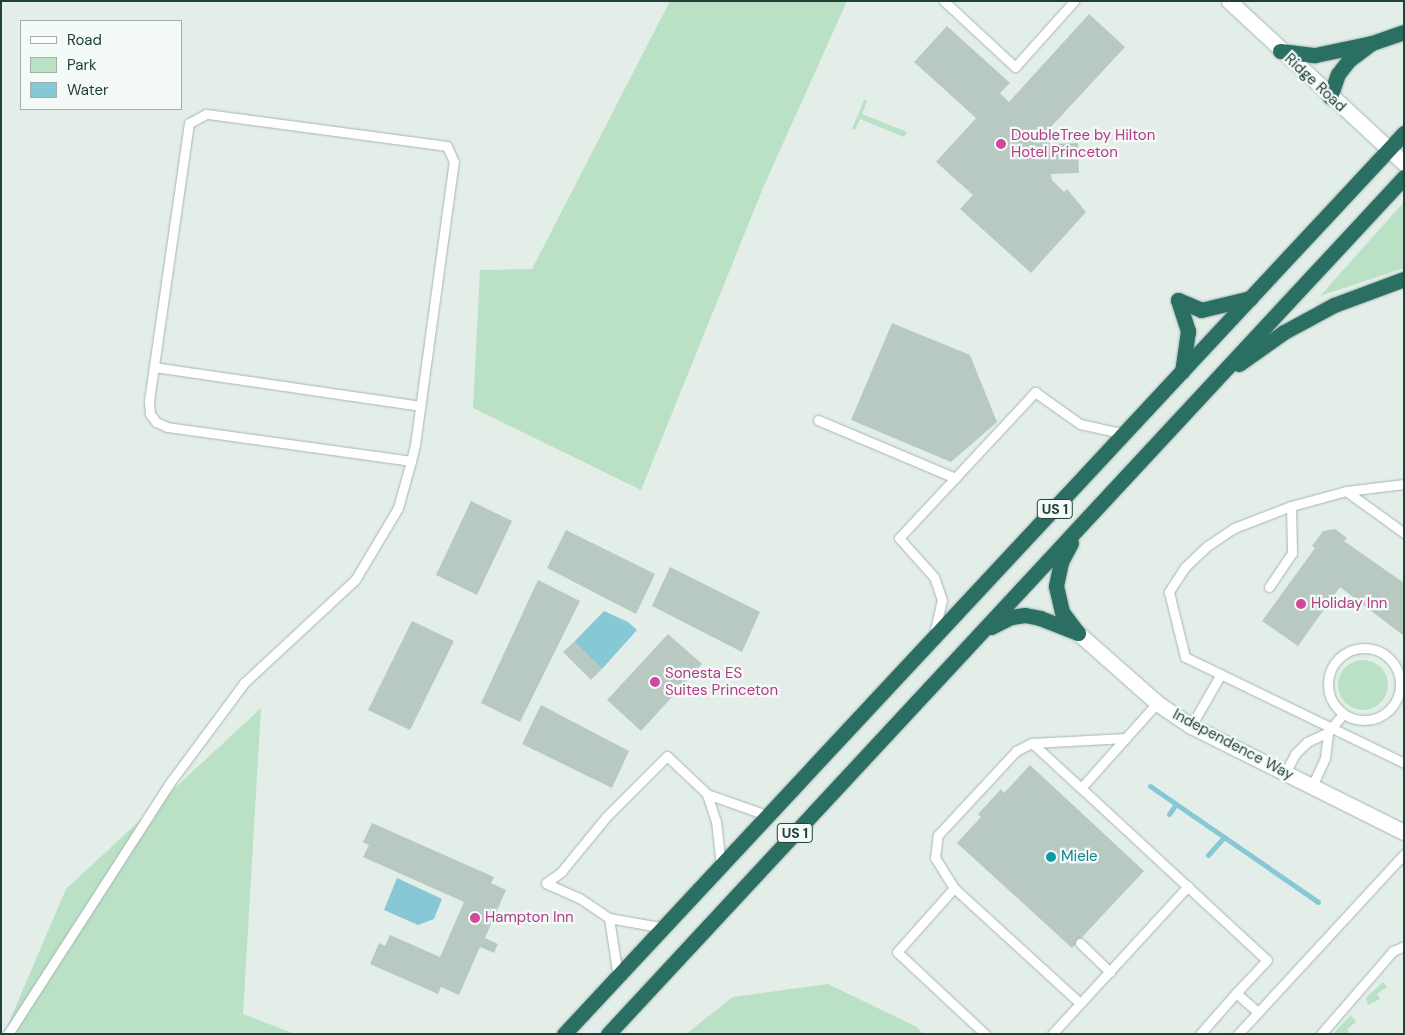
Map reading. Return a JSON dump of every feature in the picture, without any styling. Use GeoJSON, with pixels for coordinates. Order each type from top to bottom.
{"type":"FeatureCollection","features":[{"type":"Feature","properties":{"kind":"highway"},"geometry":{"type":"LineString","coordinates":[[1280,51],[1315,55],[1372,43],[1404,32]]}},
{"type":"Feature","properties":{"kind":"highway"},"geometry":{"type":"LineString","coordinates":[[1330,97],[1338,74],[1349,60],[1372,43]]}},
{"type":"Feature","properties":{"kind":"highway","name":"US 1"},"geometry":{"type":"LineString","coordinates":[[564,1034],[619,978],[1404,133]]}},
{"type":"Feature","properties":{"kind":"highway","name":"US 1"},"geometry":{"type":"LineString","coordinates":[[608,1034],[1404,177]]}},
{"type":"Feature","properties":{"kind":"highway"},"geometry":{"type":"LineString","coordinates":[[1212,384],[1284,332],[1334,305],[1404,279]]}},
{"type":"Feature","properties":{"kind":"highway"},"geometry":{"type":"LineString","coordinates":[[1182,373],[1188,331],[1178,300],[1201,310],[1253,297]]}},
{"type":"Feature","properties":{"kind":"highway"},"geometry":{"type":"LineString","coordinates":[[1078,633],[1062,612],[1056,586],[1061,562],[1080,526]]}},
{"type":"Feature","properties":{"kind":"highway"},"geometry":{"type":"LineString","coordinates":[[981,632],[1011,617],[1024,616],[1078,633]]}},
{"type":"Feature","properties":{"kind":"street","name":"Ridge Road"},"geometry":{"type":"LineString","coordinates":[[1229,1],[1280,51],[1404,163]]}},
{"type":"Feature","properties":{"kind":"street","name":"Independence Way"},"geometry":{"type":"LineString","coordinates":[[1078,633],[1157,703],[1191,726],[1404,832]]}},
{"type":"Feature","properties":{"kind":"lane"},"geometry":{"type":"LineString","coordinates":[[944,1],[1015,67],[1074,1]]}},
{"type":"Feature","properties":{"kind":"lane"},"geometry":{"type":"LineString","coordinates":[[8,1034],[170,784],[244,683],[355,580],[398,508],[411,461],[454,162],[447,146],[206,114],[189,123],[149,402],[150,414],[156,422],[167,427],[411,461]]}},
{"type":"Feature","properties":{"kind":"lane"},"geometry":{"type":"LineString","coordinates":[[154,367],[420,406]]}},
{"type":"Feature","properties":{"kind":"lane"},"geometry":{"type":"LineString","coordinates":[[932,641],[942,600],[934,577],[899,538],[1035,392],[1080,424],[1125,434]]}},
{"type":"Feature","properties":{"kind":"lane"},"geometry":{"type":"LineString","coordinates":[[818,420],[955,478]]}},
{"type":"Feature","properties":{"kind":"lane"},"geometry":{"type":"LineString","coordinates":[[1404,484],[1346,491],[1291,506],[1234,528],[1207,546],[1185,566],[1169,592],[1185,657],[1330,729],[1404,762]]}},
{"type":"Feature","properties":{"kind":"lane"},"geometry":{"type":"LineString","coordinates":[[1346,491],[1404,533]]}},
{"type":"Feature","properties":{"kind":"lane"},"geometry":{"type":"LineString","coordinates":[[1269,587],[1292,553],[1291,506]]}},
{"type":"Feature","properties":{"kind":"lane"},"geometry":{"type":"LineString","coordinates":[[1366,647],[1379,650],[1398,669],[1401,683],[1399,696],[1392,708],[1368,720],[1343,714],[1333,704],[1328,692],[1332,666],[1340,656],[1353,649],[1366,647]]}},
{"type":"Feature","properties":{"kind":"lane"},"geometry":{"type":"LineString","coordinates":[[1191,726],[1221,674]]}},
{"type":"Feature","properties":{"kind":"lane"},"geometry":{"type":"LineString","coordinates":[[1081,788],[1157,703]]}},
{"type":"Feature","properties":{"kind":"lane"},"geometry":{"type":"LineString","coordinates":[[1285,773],[1295,754],[1307,742],[1330,729],[1343,714]]}},
{"type":"Feature","properties":{"kind":"lane"},"geometry":{"type":"LineString","coordinates":[[1312,786],[1325,758],[1330,729]]}},
{"type":"Feature","properties":{"kind":"lane"},"geometry":{"type":"LineString","coordinates":[[1080,1004],[954,888],[935,858],[938,835],[1016,751],[1032,744],[1126,738]]}},
{"type":"Feature","properties":{"kind":"lane"},"geometry":{"type":"LineString","coordinates":[[1032,744],[1267,960],[1200,1034]]}},
{"type":"Feature","properties":{"kind":"lane"},"geometry":{"type":"LineString","coordinates":[[665,928],[609,918],[579,898],[546,883],[560,872],[606,817],[667,756],[708,794],[769,816]]}},
{"type":"Feature","properties":{"kind":"lane"},"geometry":{"type":"LineString","coordinates":[[708,794],[716,822],[721,866]]}},
{"type":"Feature","properties":{"kind":"lane"},"geometry":{"type":"LineString","coordinates":[[1238,1034],[1404,854]]}},
{"type":"Feature","properties":{"kind":"lane"},"geometry":{"type":"LineString","coordinates":[[1052,1034],[1188,886]]}},
{"type":"Feature","properties":{"kind":"lane"},"geometry":{"type":"LineString","coordinates":[[954,888],[897,952],[985,1034]]}},
{"type":"Feature","properties":{"kind":"lane"},"geometry":{"type":"LineString","coordinates":[[609,918],[619,978]]}},
{"type":"Feature","properties":{"kind":"lane"},"geometry":{"type":"LineString","coordinates":[[1080,943],[1110,972]]}},
{"type":"Feature","properties":{"kind":"lane"},"geometry":{"type":"LineString","coordinates":[[1321,1034],[1393,950],[1404,946]]}},
{"type":"Feature","properties":{"kind":"lane"},"geometry":{"type":"LineString","coordinates":[[1236,993],[1258,1012]]}},
{"type":"Feature","properties":{"kind":"green space"},"geometry":{"type":"Polygon","coordinates":[[[670,1],[847,1],[763,188],[641,490],[473,408],[480,270],[532,269],[670,1]]]}},
{"type":"Feature","properties":{"kind":"green space"},"geometry":{"type":"Polygon","coordinates":[[[864,100],[867,101],[862,114],[907,132],[904,137],[860,119],[855,130],[852,129],[864,100]]]}},
{"type":"Feature","properties":{"kind":"green space"},"geometry":{"type":"Polygon","coordinates":[[[1404,202],[1404,268],[1320,296],[1404,202]]]}},
{"type":"Feature","properties":{"kind":"green space"},"geometry":{"type":"Polygon","coordinates":[[[1358,660],[1368,660],[1381,667],[1388,680],[1388,690],[1381,703],[1368,710],[1358,710],[1349,706],[1342,699],[1338,690],[1338,680],[1342,671],[1349,664],[1358,660]]]}},
{"type":"Feature","properties":{"kind":"green space"},"geometry":{"type":"Polygon","coordinates":[[[261,708],[243,1014],[295,1034],[4,1034],[66,889],[261,708]]]}},
{"type":"Feature","properties":{"kind":"green space"},"geometry":{"type":"Polygon","coordinates":[[[1383,982],[1387,987],[1377,994],[1380,999],[1368,1005],[1366,998],[1383,982]]]}},
{"type":"Feature","properties":{"kind":"green space"},"geometry":{"type":"Polygon","coordinates":[[[828,984],[917,1027],[923,1034],[686,1034],[733,997],[828,984]]]}},
{"type":"Feature","properties":{"kind":"green space"},"geometry":{"type":"Polygon","coordinates":[[[1351,1015],[1356,1022],[1347,1029],[1350,1034],[1333,1034],[1351,1015]]]}},
{"type":"Feature","properties":{"kind":"water"},"geometry":{"type":"Polygon","coordinates":[[[604,611],[628,622],[637,630],[602,669],[574,642],[604,611]]]}},
{"type":"Feature","properties":{"kind":"water"},"geometry":{"type":"Polygon","coordinates":[[[397,878],[442,899],[434,919],[418,925],[384,910],[397,878]]]}},
{"type":"Feature","properties":{"kind":"building","name":"DoubleTree by Hilton Hotel Princeton"},"geometry":{"type":"Polygon","coordinates":[[[1089,14],[1125,47],[1049,129],[1050,144],[1078,143],[1079,173],[1051,174],[1052,180],[1064,192],[1067,189],[1086,212],[1031,273],[960,209],[973,195],[936,162],[976,118],[914,62],[947,26],[1010,83],[1000,93],[1009,102],[1089,14]]]}},
{"type":"Feature","properties":{"kind":"building"},"geometry":{"type":"Polygon","coordinates":[[[892,323],[970,355],[997,422],[951,462],[851,420],[892,323]]]}},
{"type":"Feature","properties":{"kind":"building"},"geometry":{"type":"Polygon","coordinates":[[[471,501],[512,521],[477,595],[436,575],[471,501]]]}},
{"type":"Feature","properties":{"kind":"building","name":"Holiday Inn"},"geometry":{"type":"Polygon","coordinates":[[[1335,529],[1347,538],[1344,541],[1404,583],[1404,636],[1340,587],[1298,646],[1262,621],[1315,548],[1312,546],[1323,531],[1335,529]]]}},
{"type":"Feature","properties":{"kind":"building"},"geometry":{"type":"Polygon","coordinates":[[[566,530],[655,574],[636,614],[547,568],[566,530]]]}},
{"type":"Feature","properties":{"kind":"building"},"geometry":{"type":"Polygon","coordinates":[[[670,567],[760,612],[742,652],[652,606],[670,567]]]}},
{"type":"Feature","properties":{"kind":"building"},"geometry":{"type":"Polygon","coordinates":[[[538,580],[580,601],[520,722],[481,703],[538,580]]]}},
{"type":"Feature","properties":{"kind":"building"},"geometry":{"type":"Polygon","coordinates":[[[412,621],[454,641],[410,730],[368,710],[412,621]]]}},
{"type":"Feature","properties":{"kind":"building","name":"Sonesta ES Suites Princeton"},"geometry":{"type":"Polygon","coordinates":[[[668,634],[702,664],[641,731],[607,700],[668,634]]]}},
{"type":"Feature","properties":{"kind":"building"},"geometry":{"type":"Polygon","coordinates":[[[574,642],[602,669],[591,680],[563,652],[574,642]]]}},
{"type":"Feature","properties":{"kind":"building"},"geometry":{"type":"Polygon","coordinates":[[[541,705],[629,751],[612,788],[522,744],[541,705]]]}},
{"type":"Feature","properties":{"kind":"building","name":"Miele"},"geometry":{"type":"Polygon","coordinates":[[[1030,765],[1144,871],[1072,948],[957,843],[981,817],[978,814],[1001,789],[1004,793],[1030,765]]]}},
{"type":"Feature","properties":{"kind":"building","name":"Hampton Inn"},"geometry":{"type":"Polygon","coordinates":[[[372,823],[494,877],[491,883],[506,890],[485,938],[498,944],[494,953],[480,947],[459,995],[441,987],[438,994],[370,964],[379,943],[385,946],[390,935],[440,957],[464,902],[363,857],[369,845],[363,842],[372,823]]]}},
{"type":"Feature","properties":{"kind":"waterway"},"geometry":{"type":"LineString","coordinates":[[1150,786],[1318,902]]}},
{"type":"Feature","properties":{"kind":"waterway"},"geometry":{"type":"LineString","coordinates":[[1169,814],[1176,804]]}},
{"type":"Feature","properties":{"kind":"waterway"},"geometry":{"type":"LineString","coordinates":[[1208,855],[1224,837]]}},
{"type":"Feature","properties":{"kind":"place","name":"DoubleTree by Hilton Hotel Princeton"},"geometry":{"type":"Point","coordinates":[1001,144]}},
{"type":"Feature","properties":{"kind":"place","name":"Holiday Inn"},"geometry":{"type":"Point","coordinates":[1301,604]}},
{"type":"Feature","properties":{"kind":"place","name":"Sonesta ES Suites Princeton"},"geometry":{"type":"Point","coordinates":[655,682]}},
{"type":"Feature","properties":{"kind":"place","name":"Miele"},"geometry":{"type":"Point","coordinates":[1051,857]}},
{"type":"Feature","properties":{"kind":"place","name":"Hampton Inn"},"geometry":{"type":"Point","coordinates":[475,918]}}]}
